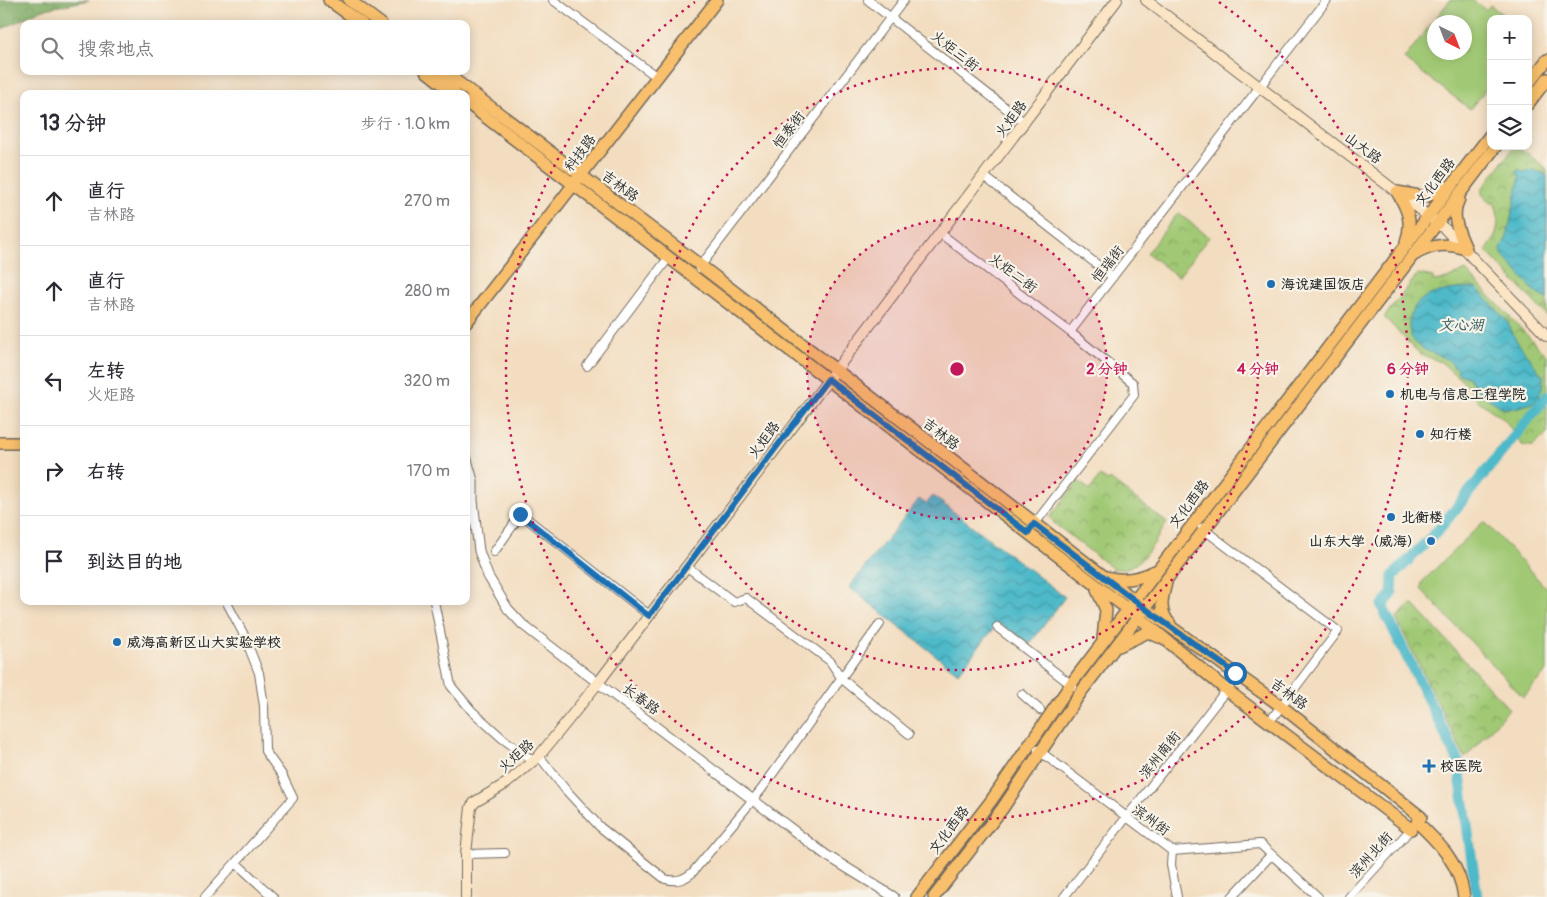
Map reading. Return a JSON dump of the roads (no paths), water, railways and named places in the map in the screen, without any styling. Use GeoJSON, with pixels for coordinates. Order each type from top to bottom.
{"type":"FeatureCollection","features":[{"type":"Feature","properties":{"kind":"main road"},"geometry":{"type":"LineString","coordinates":[[329,0],[356,20]]}},
{"type":"Feature","properties":{"kind":"main road"},"geometry":{"type":"LineString","coordinates":[[349,0],[376,20]]}},
{"type":"Feature","properties":{"kind":"main road","name":"科技路"},"geometry":{"type":"LineString","coordinates":[[470,318],[717,0]]}},
{"type":"Feature","properties":{"kind":"main road","name":"火炬路"},"geometry":{"type":"LineString","coordinates":[[466,897],[466,854],[471,807],[475,802],[507,783],[536,759],[598,683],[1117,0]]}},
{"type":"Feature","properties":{"kind":"main road","name":"山大路"},"geometry":{"type":"LineString","coordinates":[[1146,0],[1433,219],[1466,249],[1547,336]]}},
{"type":"Feature","properties":{"kind":"main road"},"geometry":{"type":"LineString","coordinates":[[1532,79],[1547,60]]}},
{"type":"Feature","properties":{"kind":"main road"},"geometry":{"type":"LineString","coordinates":[[431,75],[450,90]]}},
{"type":"Feature","properties":{"kind":"main road","name":"吉林路"},"geometry":{"type":"LineString","coordinates":[[449,75],[467,90]]}},
{"type":"Feature","properties":{"kind":"main road"},"geometry":{"type":"LineString","coordinates":[[1532,99],[1547,79]]}},
{"type":"Feature","properties":{"kind":"main road","name":"吉林路"},"geometry":{"type":"LineString","coordinates":[[470,92],[693,276],[831,375],[1131,605],[1141,613],[1164,639],[1227,691],[1416,823]]}},
{"type":"Feature","properties":{"kind":"main road","name":"吉林路"},"geometry":{"type":"LineString","coordinates":[[470,105],[701,266],[831,375]]}},
{"type":"Feature","properties":{"kind":"main road","name":"文化西路"},"geometry":{"type":"LineString","coordinates":[[917,897],[991,800],[1071,684],[1159,569],[1199,525],[1406,255],[1463,179],[1487,140]]}},
{"type":"Feature","properties":{"kind":"main road","name":"文化西路"},"geometry":{"type":"LineString","coordinates":[[1463,179],[1492,150]]}},
{"type":"Feature","properties":{"kind":"main road"},"geometry":{"type":"LineString","coordinates":[[1397,192],[1414,197],[1432,196],[1463,179]]}},
{"type":"Feature","properties":{"kind":"main road"},"geometry":{"type":"LineString","coordinates":[[1463,179],[1454,211],[1456,224],[1466,249]]}},
{"type":"Feature","properties":{"kind":"main road"},"geometry":{"type":"LineString","coordinates":[[1397,192],[1409,216],[1410,227],[1406,255],[1445,244],[1466,249]]}},
{"type":"Feature","properties":{"kind":"main road"},"geometry":{"type":"LineString","coordinates":[[0,443],[20,443]]}},
{"type":"Feature","properties":{"kind":"main road","name":"文化西路"},"geometry":{"type":"LineString","coordinates":[[934,897],[1002,808],[1081,692],[1168,577],[1199,525]]}},
{"type":"Feature","properties":{"kind":"main road"},"geometry":{"type":"LineString","coordinates":[[1103,643],[1106,610],[1098,580],[1142,578],[1159,569]]}},
{"type":"Feature","properties":{"kind":"main road"},"geometry":{"type":"LineString","coordinates":[[1168,577],[1161,608],[1164,618],[1174,628]]}},
{"type":"Feature","properties":{"kind":"main road","name":"吉林路"},"geometry":{"type":"LineString","coordinates":[[1141,613],[1174,628],[1281,706],[1416,823],[1445,849],[1456,866],[1464,897]]}},
{"type":"Feature","properties":{"kind":"main road"},"geometry":{"type":"LineString","coordinates":[[1113,649],[1148,632],[1164,639]]}},
{"type":"Feature","properties":{"kind":"street"},"geometry":{"type":"LineString","coordinates":[[553,0],[657,77]]}},
{"type":"Feature","properties":{"kind":"street","name":"火炬三街"},"geometry":{"type":"LineString","coordinates":[[868,0],[1025,123]]}},
{"type":"Feature","properties":{"kind":"street","name":"恒泰街"},"geometry":{"type":"LineString","coordinates":[[693,276],[904,0]]}},
{"type":"Feature","properties":{"kind":"street","name":"恒瑞街"},"geometry":{"type":"LineString","coordinates":[[1070,332],[1327,0]]}},
{"type":"Feature","properties":{"kind":"street"},"geometry":{"type":"LineString","coordinates":[[985,176],[1113,277]]}},
{"type":"Feature","properties":{"kind":"street","name":"火炬二街"},"geometry":{"type":"LineString","coordinates":[[941,234],[1070,332]]}},
{"type":"Feature","properties":{"kind":"street"},"geometry":{"type":"LineString","coordinates":[[587,366],[669,257]]}},
{"type":"Feature","properties":{"kind":"street"},"geometry":{"type":"LineString","coordinates":[[1031,529],[1134,395],[1133,383],[1070,332]]}},
{"type":"Feature","properties":{"kind":"street","name":"长春路"},"geometry":{"type":"LineString","coordinates":[[470,484],[479,551],[496,593],[508,610],[523,625],[751,800],[826,855],[894,897]]}},
{"type":"Feature","properties":{"kind":"street"},"geometry":{"type":"LineString","coordinates":[[494,552],[520,514],[649,616]]}},
{"type":"Feature","properties":{"kind":"street"},"geometry":{"type":"LineString","coordinates":[[1199,525],[1338,631],[1270,722]]}},
{"type":"Feature","properties":{"kind":"street"},"geometry":{"type":"LineString","coordinates":[[686,566],[734,602],[746,598],[830,662],[842,679],[909,734]]}},
{"type":"Feature","properties":{"kind":"street"},"geometry":{"type":"LineString","coordinates":[[205,897],[293,798],[282,775],[265,751],[264,706],[259,673],[244,635],[228,605]]}},
{"type":"Feature","properties":{"kind":"street"},"geometry":{"type":"LineString","coordinates":[[435,605],[450,686],[472,711],[502,738],[536,759],[600,828],[665,879],[672,881],[684,880],[692,873],[751,800],[842,679],[880,624]]}},
{"type":"Feature","properties":{"kind":"street"},"geometry":{"type":"LineString","coordinates":[[997,627],[1081,692]]}},
{"type":"Feature","properties":{"kind":"street","name":"滨州南街"},"geometry":{"type":"LineString","coordinates":[[1064,897],[1238,675]]}},
{"type":"Feature","properties":{"kind":"street"},"geometry":{"type":"LineString","coordinates":[[1022,694],[1040,710]]}},
{"type":"Feature","properties":{"kind":"street","name":"滨州街"},"geometry":{"type":"LineString","coordinates":[[1030,744],[1172,851],[1260,844],[1318,897]]}},
{"type":"Feature","properties":{"kind":"street","name":"滨州北街"},"geometry":{"type":"LineString","coordinates":[[1349,897],[1416,823]]}},
{"type":"Feature","properties":{"kind":"street"},"geometry":{"type":"LineString","coordinates":[[1172,851],[1176,897]]}},
{"type":"Feature","properties":{"kind":"street"},"geometry":{"type":"LineString","coordinates":[[466,854],[505,854]]}},
{"type":"Feature","properties":{"kind":"street"},"geometry":{"type":"LineString","coordinates":[[1232,897],[1271,855]]}},
{"type":"Feature","properties":{"kind":"street"},"geometry":{"type":"LineString","coordinates":[[236,863],[273,897]]}},
{"type":"Feature","properties":{"kind":"water"},"geometry":{"type":"Polygon","coordinates":[[[1519,169],[1523,172],[1541,172],[1547,176],[1547,299],[1535,292],[1502,254],[1501,248],[1507,237],[1520,176],[1516,173],[1519,169]]]}},
{"type":"Feature","properties":{"kind":"water","name":"文心湖"},"geometry":{"type":"Polygon","coordinates":[[[1462,288],[1477,288],[1507,321],[1516,340],[1543,377],[1543,385],[1538,398],[1532,403],[1515,408],[1503,408],[1480,393],[1468,377],[1459,374],[1446,358],[1419,346],[1410,334],[1409,327],[1412,312],[1421,300],[1432,294],[1462,288]]]}},
{"type":"Feature","properties":{"kind":"water"},"geometry":{"type":"Polygon","coordinates":[[[933,496],[1065,597],[1030,644],[998,623],[958,673],[849,587],[919,499],[926,504],[933,496]]]}},
{"type":"Feature","properties":{"kind":"waterway"},"geometry":{"type":"LineString","coordinates":[[1477,897],[1458,760],[1382,606],[1392,594],[1393,576],[1440,528],[1547,396]]}},
{"type":"Feature","properties":{"kind":"place","name":"海说建国饭店"},"geometry":{"type":"Point","coordinates":[1271,284]}},
{"type":"Feature","properties":{"kind":"place","name":"机电与信息工程学院"},"geometry":{"type":"Point","coordinates":[1390,394]}},
{"type":"Feature","properties":{"kind":"place","name":"知行楼"},"geometry":{"type":"Point","coordinates":[1420,434]}},
{"type":"Feature","properties":{"kind":"place","name":"北衡楼"},"geometry":{"type":"Point","coordinates":[1391,517]}},
{"type":"Feature","properties":{"kind":"place","name":"山东大学（威海）"},"geometry":{"type":"Point","coordinates":[1431,541]}},
{"type":"Feature","properties":{"kind":"place","name":"威海高新区山大实验学校"},"geometry":{"type":"Point","coordinates":[117,642]}},
{"type":"Feature","properties":{"kind":"place","name":"校医院"},"geometry":{"type":"Point","coordinates":[1429,766]}}]}
